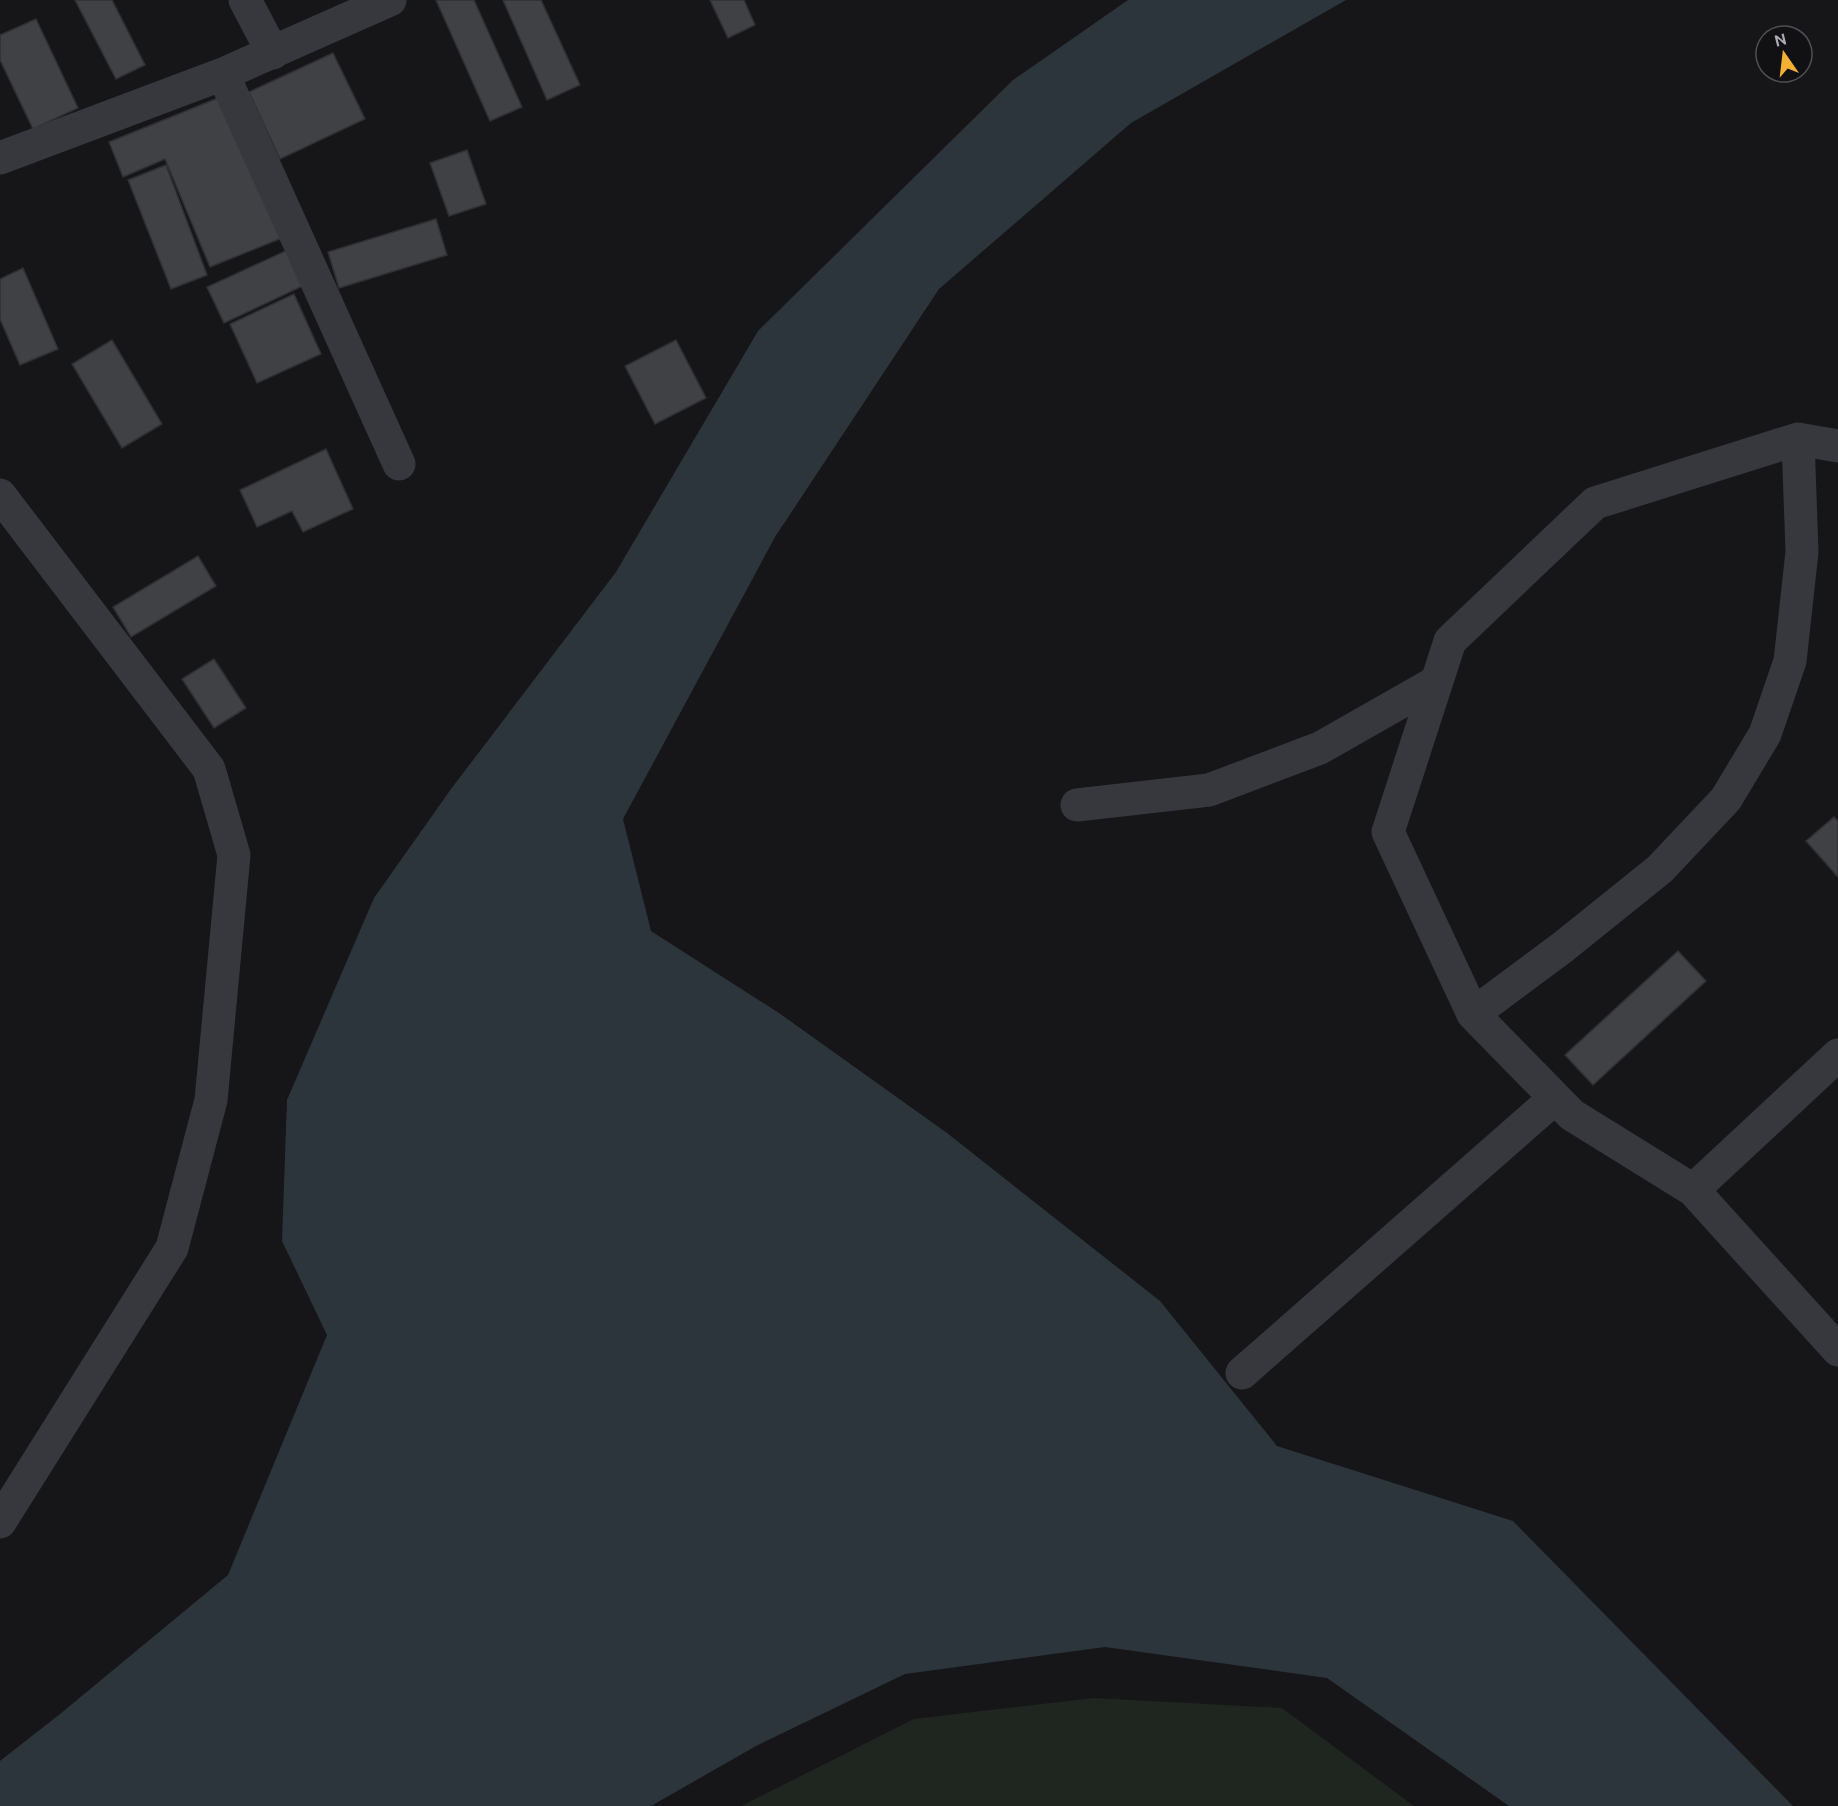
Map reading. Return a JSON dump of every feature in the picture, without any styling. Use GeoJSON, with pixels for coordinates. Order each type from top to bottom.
{"type":"FeatureCollection","features":[{"type":"Feature","properties":{"kind":"street"},"geometry":{"type":"LineString","coordinates":[[245,0],[273,53]]}},
{"type":"Feature","properties":{"kind":"street"},"geometry":{"type":"LineString","coordinates":[[0,158],[223,74],[390,0]]}},
{"type":"Feature","properties":{"kind":"street"},"geometry":{"type":"LineString","coordinates":[[223,74],[399,464]]}},
{"type":"Feature","properties":{"kind":"street"},"geometry":{"type":"LineString","coordinates":[[1838,446],[1798,438],[1595,503],[1450,641],[1388,832],[1473,1014],[1572,1115],[1693,1190],[1838,1350]]}},
{"type":"Feature","properties":{"kind":"street"},"geometry":{"type":"LineString","coordinates":[[1473,1014],[1563,947],[1660,869],[1726,799],[1765,734],[1790,661],[1802,552],[1798,438]]}},
{"type":"Feature","properties":{"kind":"street"},"geometry":{"type":"LineString","coordinates":[[0,495],[209,769],[234,855],[211,1100],[172,1248],[0,1522]]}},
{"type":"Feature","properties":{"kind":"street"},"geometry":{"type":"LineString","coordinates":[[1077,805],[1209,790],[1320,748],[1436,682]]}},
{"type":"Feature","properties":{"kind":"street"},"geometry":{"type":"LineString","coordinates":[[1693,1190],[1838,1055]]}},
{"type":"Feature","properties":{"kind":"street"},"geometry":{"type":"LineString","coordinates":[[1242,1372],[1555,1098]]}},
{"type":"Feature","properties":{"kind":"shaded area"},"geometry":{"type":"Polygon","coordinates":[[[1128,0],[1346,0],[1131,123],[939,289],[775,537],[623,819],[651,931],[779,1013],[947,1133],[1160,1301],[1277,1446],[1513,1521],[1793,1806],[1509,1806],[1327,1678],[1105,1647],[905,1674],[756,1746],[651,1806],[0,1806],[0,1761],[228,1575],[327,1335],[282,1241],[287,1100],[374,898],[451,789],[616,572],[758,331],[1013,80],[1128,0]]]}},
{"type":"Feature","properties":{"kind":"shaded area"},"geometry":{"type":"Polygon","coordinates":[[[1094,1698],[1282,1708],[1414,1806],[741,1806],[914,1719],[1094,1698]]]}},
{"type":"Feature","properties":{"kind":"building"},"geometry":{"type":"Polygon","coordinates":[[[75,0],[112,0],[145,65],[116,79],[75,0]]]}},
{"type":"Feature","properties":{"kind":"building"},"geometry":{"type":"Polygon","coordinates":[[[436,0],[474,0],[522,107],[490,121],[436,0]]]}},
{"type":"Feature","properties":{"kind":"building"},"geometry":{"type":"Polygon","coordinates":[[[503,0],[541,0],[580,85],[547,100],[503,0]]]}},
{"type":"Feature","properties":{"kind":"building"},"geometry":{"type":"Polygon","coordinates":[[[710,0],[744,0],[755,25],[728,38],[710,0]]]}},
{"type":"Feature","properties":{"kind":"building"},"geometry":{"type":"Polygon","coordinates":[[[36,19],[78,108],[33,129],[0,60],[0,35],[36,19]]]}},
{"type":"Feature","properties":{"kind":"building"},"geometry":{"type":"Polygon","coordinates":[[[333,53],[365,119],[280,159],[249,92],[333,53]]]}},
{"type":"Feature","properties":{"kind":"building"},"geometry":{"type":"Polygon","coordinates":[[[223,96],[282,238],[210,267],[165,159],[123,177],[109,142],[223,96]]]}},
{"type":"Feature","properties":{"kind":"building"},"geometry":{"type":"Polygon","coordinates":[[[467,150],[486,204],[449,216],[430,163],[467,150]]]}},
{"type":"Feature","properties":{"kind":"building"},"geometry":{"type":"Polygon","coordinates":[[[166,165],[207,275],[171,289],[128,180],[166,165]]]}},
{"type":"Feature","properties":{"kind":"building"},"geometry":{"type":"Polygon","coordinates":[[[436,219],[447,255],[339,288],[328,252],[436,219]]]}},
{"type":"Feature","properties":{"kind":"building"},"geometry":{"type":"Polygon","coordinates":[[[290,249],[307,284],[224,323],[207,287],[290,249]]]}},
{"type":"Feature","properties":{"kind":"building"},"geometry":{"type":"Polygon","coordinates":[[[23,268],[58,349],[20,365],[0,319],[0,279],[23,268]]]}},
{"type":"Feature","properties":{"kind":"building"},"geometry":{"type":"Polygon","coordinates":[[[294,294],[321,354],[257,383],[230,324],[294,294]]]}},
{"type":"Feature","properties":{"kind":"building"},"geometry":{"type":"Polygon","coordinates":[[[112,340],[162,424],[122,448],[72,364],[112,340]]]}},
{"type":"Feature","properties":{"kind":"building"},"geometry":{"type":"Polygon","coordinates":[[[676,340],[706,398],[655,424],[625,366],[676,340]]]}},
{"type":"Feature","properties":{"kind":"building"},"geometry":{"type":"Polygon","coordinates":[[[326,449],[353,509],[303,532],[292,511],[257,527],[240,490],[326,449]]]}},
{"type":"Feature","properties":{"kind":"building"},"geometry":{"type":"Polygon","coordinates":[[[198,556],[216,586],[131,637],[113,607],[198,556]]]}},
{"type":"Feature","properties":{"kind":"building"},"geometry":{"type":"Polygon","coordinates":[[[214,659],[246,708],[214,728],[182,679],[214,659]]]}},
{"type":"Feature","properties":{"kind":"building"},"geometry":{"type":"Polygon","coordinates":[[[1834,817],[1838,821],[1838,877],[1806,841],[1834,817]]]}},
{"type":"Feature","properties":{"kind":"building"},"geometry":{"type":"Polygon","coordinates":[[[1678,951],[1706,981],[1593,1085],[1565,1055],[1678,951]]]}}]}
